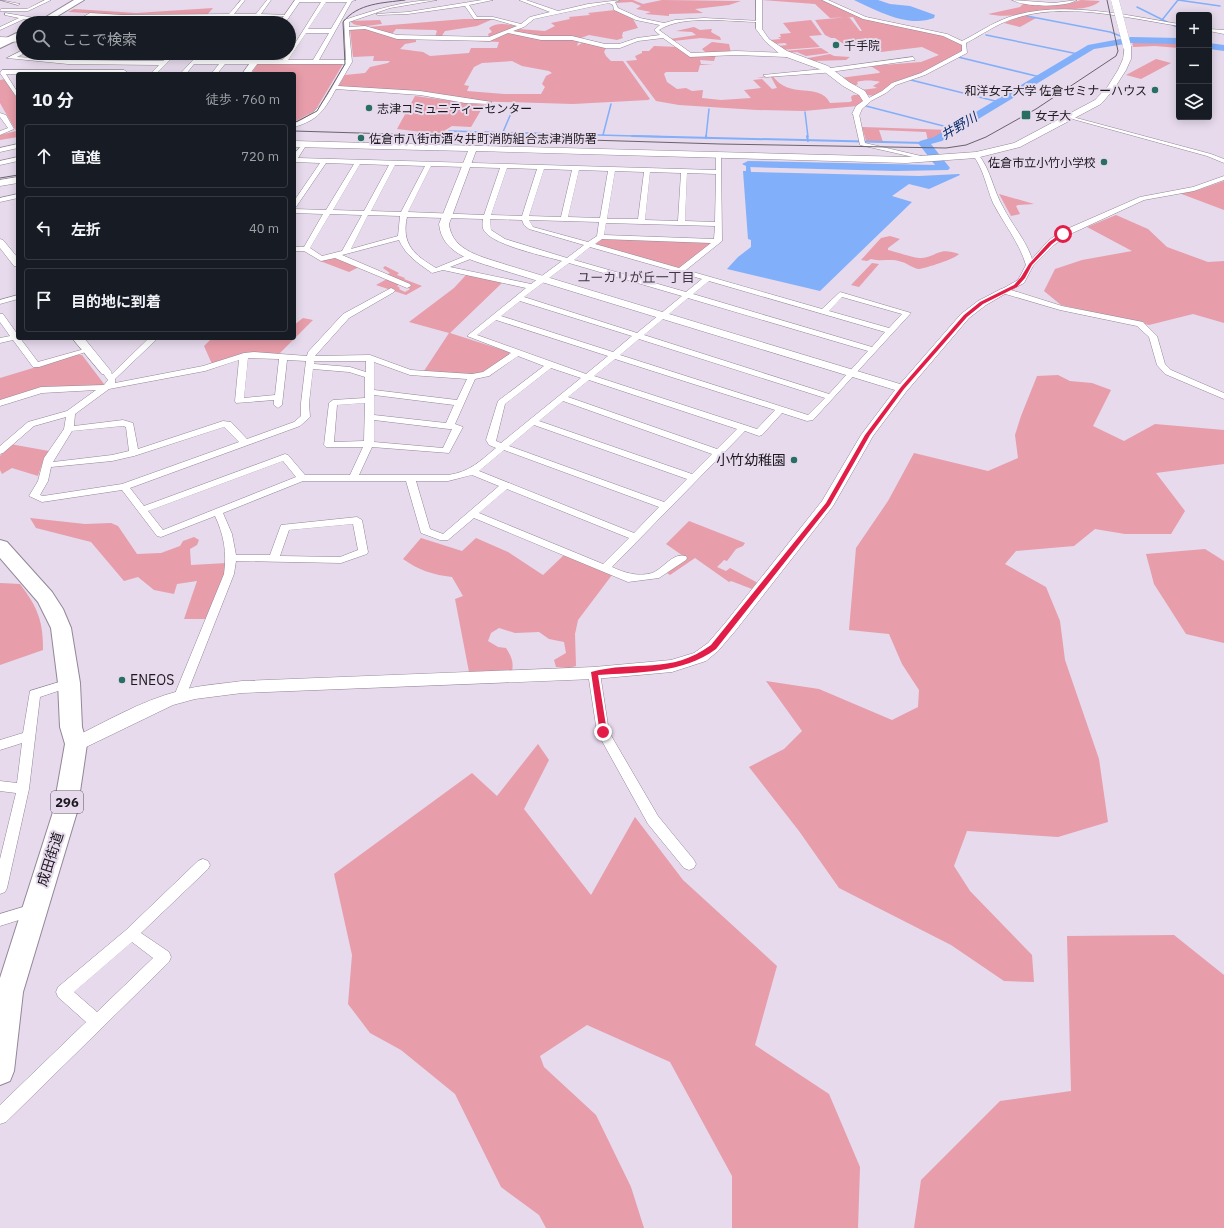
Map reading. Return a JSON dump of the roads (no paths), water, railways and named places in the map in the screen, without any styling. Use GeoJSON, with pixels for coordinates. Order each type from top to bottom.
{"type":"FeatureCollection","features":[{"type":"Feature","properties":{"kind":"highway"},"geometry":{"type":"LineString","coordinates":[[47,16],[80,0]]}},
{"type":"Feature","properties":{"kind":"highway"},"geometry":{"type":"LineString","coordinates":[[0,45],[16,37]]}},
{"type":"Feature","properties":{"kind":"highway","name":"成田街道"},"geometry":{"type":"LineString","coordinates":[[0,546],[45,597],[53,609],[62,628],[69,683],[71,727],[76,744],[65,812],[50,864],[33,910],[9,992],[0,1071]]}},
{"type":"Feature","properties":{"kind":"street"},"geometry":{"type":"LineString","coordinates":[[0,0],[18,4]]}},
{"type":"Feature","properties":{"kind":"street"},"geometry":{"type":"LineString","coordinates":[[0,17],[25,0]]}},
{"type":"Feature","properties":{"kind":"street"},"geometry":{"type":"LineString","coordinates":[[1,10],[7,11],[30,9],[49,0]]}},
{"type":"Feature","properties":{"kind":"street"},"geometry":{"type":"LineString","coordinates":[[231,15],[243,0]]}},
{"type":"Feature","properties":{"kind":"street"},"geometry":{"type":"LineString","coordinates":[[258,15],[269,0]]}},
{"type":"Feature","properties":{"kind":"street"},"geometry":{"type":"LineString","coordinates":[[86,16],[90,14],[112,16],[287,15],[297,0],[354,0]]}},
{"type":"Feature","properties":{"kind":"street"},"geometry":{"type":"LineString","coordinates":[[296,44],[324,0]]}},
{"type":"Feature","properties":{"kind":"street"},"geometry":{"type":"LineString","coordinates":[[315,62],[350,0]]}},
{"type":"Feature","properties":{"kind":"street"},"geometry":{"type":"LineString","coordinates":[[296,124],[309,120],[320,112],[349,62],[346,21],[389,7],[435,0]]}},
{"type":"Feature","properties":{"kind":"street"},"geometry":{"type":"LineString","coordinates":[[372,13],[384,15],[491,0]]}},
{"type":"Feature","properties":{"kind":"street"},"geometry":{"type":"LineString","coordinates":[[521,0],[558,12]]}},
{"type":"Feature","properties":{"kind":"street"},"geometry":{"type":"LineString","coordinates":[[347,28],[365,27],[397,37],[478,40],[494,38],[509,32],[522,26],[532,18],[588,5],[618,0]]}},
{"type":"Feature","properties":{"kind":"street"},"geometry":{"type":"LineString","coordinates":[[760,0],[759,29],[763,36],[775,48],[829,70],[846,84],[862,93],[868,101]]}},
{"type":"Feature","properties":{"kind":"street"},"geometry":{"type":"LineString","coordinates":[[824,0],[865,18],[945,35],[964,42],[1010,18],[1054,10],[1072,10],[1176,25]]}},
{"type":"Feature","properties":{"kind":"street"},"geometry":{"type":"LineString","coordinates":[[1014,0],[1038,3],[1066,2],[1075,0]]}},
{"type":"Feature","properties":{"kind":"street"},"geometry":{"type":"LineString","coordinates":[[298,146],[931,159],[976,155],[1024,142],[1098,102],[1106,94],[1128,57],[1127,46],[1115,0]]}},
{"type":"Feature","properties":{"kind":"street"},"geometry":{"type":"LineString","coordinates":[[420,2],[431,9]]}},
{"type":"Feature","properties":{"kind":"street"},"geometry":{"type":"LineString","coordinates":[[611,2],[615,4],[616,9],[635,18],[664,24],[709,19],[759,21]]}},
{"type":"Feature","properties":{"kind":"street"},"geometry":{"type":"LineString","coordinates":[[466,4],[476,18]]}},
{"type":"Feature","properties":{"kind":"street"},"geometry":{"type":"LineString","coordinates":[[7,11],[18,16]]}},
{"type":"Feature","properties":{"kind":"street"},"geometry":{"type":"LineString","coordinates":[[470,19],[493,18],[522,26]]}},
{"type":"Feature","properties":{"kind":"street"},"geometry":{"type":"LineString","coordinates":[[709,19],[721,25]]}},
{"type":"Feature","properties":{"kind":"street"},"geometry":{"type":"LineString","coordinates":[[0,30],[16,21]]}},
{"type":"Feature","properties":{"kind":"street"},"geometry":{"type":"LineString","coordinates":[[664,24],[656,30],[690,55],[736,53],[787,54]]}},
{"type":"Feature","properties":{"kind":"street"},"geometry":{"type":"LineString","coordinates":[[305,31],[333,30]]}},
{"type":"Feature","properties":{"kind":"street"},"geometry":{"type":"LineString","coordinates":[[1212,30],[1224,32]]}},
{"type":"Feature","properties":{"kind":"street"},"geometry":{"type":"LineString","coordinates":[[509,32],[541,38],[572,38],[612,46],[663,36]]}},
{"type":"Feature","properties":{"kind":"street"},"geometry":{"type":"LineString","coordinates":[[0,39],[16,40]]}},
{"type":"Feature","properties":{"kind":"street"},"geometry":{"type":"LineString","coordinates":[[931,159],[862,144],[856,114],[859,108],[894,84],[923,74],[964,52],[964,42]]}},
{"type":"Feature","properties":{"kind":"street"},"geometry":{"type":"LineString","coordinates":[[16,55],[10,58],[16,58]]}},
{"type":"Feature","properties":{"kind":"street"},"geometry":{"type":"LineString","coordinates":[[766,75],[829,70],[913,59]]}},
{"type":"Feature","properties":{"kind":"street"},"geometry":{"type":"LineString","coordinates":[[47,60],[103,63],[163,63]]}},
{"type":"Feature","properties":{"kind":"street"},"geometry":{"type":"LineString","coordinates":[[133,63],[136,60]]}},
{"type":"Feature","properties":{"kind":"street"},"geometry":{"type":"LineString","coordinates":[[155,72],[166,60]]}},
{"type":"Feature","properties":{"kind":"street"},"geometry":{"type":"LineString","coordinates":[[185,72],[193,62],[349,62]]}},
{"type":"Feature","properties":{"kind":"street"},"geometry":{"type":"LineString","coordinates":[[216,72],[223,62]]}},
{"type":"Feature","properties":{"kind":"street"},"geometry":{"type":"LineString","coordinates":[[247,72],[254,62]]}},
{"type":"Feature","properties":{"kind":"street"},"geometry":{"type":"LineString","coordinates":[[16,72],[2,72],[16,94]]}},
{"type":"Feature","properties":{"kind":"street"},"geometry":{"type":"LineString","coordinates":[[9,82],[16,82]]}},
{"type":"Feature","properties":{"kind":"street"},"geometry":{"type":"LineString","coordinates":[[334,88],[420,93],[465,101],[489,102]]}},
{"type":"Feature","properties":{"kind":"street"},"geometry":{"type":"LineString","coordinates":[[0,115],[4,116],[11,129],[0,133]]}},
{"type":"Feature","properties":{"kind":"street"},"geometry":{"type":"LineString","coordinates":[[1071,117],[1209,155],[1224,161]]}},
{"type":"Feature","properties":{"kind":"street"},"geometry":{"type":"LineString","coordinates":[[0,150],[16,146]]}},
{"type":"Feature","properties":{"kind":"street"},"geometry":{"type":"LineString","coordinates":[[473,149],[446,215],[444,224],[448,240],[455,247],[470,256],[902,388]]}},
{"type":"Feature","properties":{"kind":"street"},"geometry":{"type":"LineString","coordinates":[[718,241],[719,155]]}},
{"type":"Feature","properties":{"kind":"street"},"geometry":{"type":"LineString","coordinates":[[976,155],[984,164],[996,200],[1019,239],[1030,265]]}},
{"type":"Feature","properties":{"kind":"street"},"geometry":{"type":"LineString","coordinates":[[296,159],[719,172]]}},
{"type":"Feature","properties":{"kind":"street"},"geometry":{"type":"LineString","coordinates":[[0,163],[16,160]]}},
{"type":"Feature","properties":{"kind":"street"},"geometry":{"type":"LineString","coordinates":[[296,203],[324,161]]}},
{"type":"Feature","properties":{"kind":"street"},"geometry":{"type":"LineString","coordinates":[[306,250],[358,162]]}},
{"type":"Feature","properties":{"kind":"street"},"geometry":{"type":"LineString","coordinates":[[346,251],[393,163]]}},
{"type":"Feature","properties":{"kind":"street"},"geometry":{"type":"LineString","coordinates":[[429,164],[400,222],[401,237],[407,250],[435,271],[470,256]]}},
{"type":"Feature","properties":{"kind":"street"},"geometry":{"type":"LineString","coordinates":[[504,166],[487,216],[486,229],[502,242],[874,350]]}},
{"type":"Feature","properties":{"kind":"street"},"geometry":{"type":"LineString","coordinates":[[541,167],[526,218],[526,224],[531,228],[891,331]]}},
{"type":"Feature","properties":{"kind":"street"},"geometry":{"type":"LineString","coordinates":[[564,219],[576,168]]}},
{"type":"Feature","properties":{"kind":"street"},"geometry":{"type":"LineString","coordinates":[[600,237],[612,169]]}},
{"type":"Feature","properties":{"kind":"street"},"geometry":{"type":"LineString","coordinates":[[641,221],[647,170]]}},
{"type":"Feature","properties":{"kind":"street"},"geometry":{"type":"LineString","coordinates":[[681,222],[684,171]]}},
{"type":"Feature","properties":{"kind":"street"},"geometry":{"type":"LineString","coordinates":[[76,744],[154,706],[180,696],[242,687],[594,673],[672,666],[700,657],[713,647],[828,504],[867,435],[902,388],[965,316],[982,303],[1021,281],[1030,265],[1051,243],[1071,230],[1097,220],[1142,198],[1194,189],[1224,178]]}},
{"type":"Feature","properties":{"kind":"street"},"geometry":{"type":"LineString","coordinates":[[0,183],[16,180]]}},
{"type":"Feature","properties":{"kind":"street"},"geometry":{"type":"LineString","coordinates":[[0,200],[16,199]]}},
{"type":"Feature","properties":{"kind":"street"},"geometry":{"type":"LineString","coordinates":[[296,211],[718,224]]}},
{"type":"Feature","properties":{"kind":"street"},"geometry":{"type":"LineString","coordinates":[[296,249],[306,250],[321,259],[401,237]]}},
{"type":"Feature","properties":{"kind":"street"},"geometry":{"type":"LineString","coordinates":[[718,241],[600,237],[542,279],[472,336],[517,353],[759,433],[781,409]]}},
{"type":"Feature","properties":{"kind":"street"},"geometry":{"type":"LineString","coordinates":[[680,271],[718,241]]}},
{"type":"Feature","properties":{"kind":"street"},"geometry":{"type":"LineString","coordinates":[[0,242],[15,255]]}},
{"type":"Feature","properties":{"kind":"street"},"geometry":{"type":"LineString","coordinates":[[335,255],[406,286]]}},
{"type":"Feature","properties":{"kind":"street"},"geometry":{"type":"LineString","coordinates":[[444,268],[532,287]]}},
{"type":"Feature","properties":{"kind":"street"},"geometry":{"type":"LineString","coordinates":[[124,487],[160,534],[302,478],[455,478],[472,472],[707,278]]}},
{"type":"Feature","properties":{"kind":"street"},"geometry":{"type":"LineString","coordinates":[[70,413],[71,420],[69,429],[48,458],[43,481],[34,496],[42,499],[124,487],[297,424],[306,417],[305,403],[311,354],[346,316],[391,290]]}},
{"type":"Feature","properties":{"kind":"street"},"geometry":{"type":"LineString","coordinates":[[1005,291],[1060,308],[1140,324],[1153,336],[1161,365],[1168,372],[1224,396]]}},
{"type":"Feature","properties":{"kind":"street"},"geometry":{"type":"LineString","coordinates":[[495,317],[810,418],[907,313],[840,294],[823,312]]}},
{"type":"Feature","properties":{"kind":"street"},"geometry":{"type":"LineString","coordinates":[[0,302],[16,298]]}},
{"type":"Feature","properties":{"kind":"street"},"geometry":{"type":"LineString","coordinates":[[519,298],[831,397]]}},
{"type":"Feature","properties":{"kind":"street"},"geometry":{"type":"LineString","coordinates":[[0,316],[15,337],[0,341]]}},
{"type":"Feature","properties":{"kind":"street"},"geometry":{"type":"LineString","coordinates":[[17,340],[36,365],[88,350]]}},
{"type":"Feature","properties":{"kind":"street"},"geometry":{"type":"LineString","coordinates":[[0,451],[31,424],[70,413],[112,382],[109,375],[80,340]]}},
{"type":"Feature","properties":{"kind":"street"},"geometry":{"type":"LineString","coordinates":[[109,375],[123,369],[143,341]]}},
{"type":"Feature","properties":{"kind":"street"},"geometry":{"type":"LineString","coordinates":[[310,362],[370,358],[410,372],[472,377],[486,374],[517,353]]}},
{"type":"Feature","properties":{"kind":"street"},"geometry":{"type":"LineString","coordinates":[[0,403],[47,389],[106,387],[205,368],[244,356],[262,354],[350,370],[370,376]]}},
{"type":"Feature","properties":{"kind":"street"},"geometry":{"type":"LineString","coordinates":[[244,356],[239,401],[278,401],[283,357]]}},
{"type":"Feature","properties":{"kind":"street"},"geometry":{"type":"LineString","coordinates":[[354,478],[368,444],[370,358]]}},
{"type":"Feature","properties":{"kind":"street"},"geometry":{"type":"LineString","coordinates":[[550,364],[500,405],[491,440],[492,443],[666,506]]}},
{"type":"Feature","properties":{"kind":"street"},"geometry":{"type":"LineString","coordinates":[[449,426],[472,377]]}},
{"type":"Feature","properties":{"kind":"street"},"geometry":{"type":"LineString","coordinates":[[369,417],[458,427],[446,451],[368,444],[329,446],[333,403],[370,396],[460,403]]}},
{"type":"Feature","properties":{"kind":"street"},"geometry":{"type":"LineString","coordinates":[[562,398],[718,453]]}},
{"type":"Feature","properties":{"kind":"street"},"geometry":{"type":"LineString","coordinates":[[69,429],[123,422],[130,425],[134,453]]}},
{"type":"Feature","properties":{"kind":"street"},"geometry":{"type":"LineString","coordinates":[[533,422],[693,478]]}},
{"type":"Feature","properties":{"kind":"street"},"geometry":{"type":"LineString","coordinates":[[47,465],[112,458],[134,453],[223,424],[228,424],[245,443]]}},
{"type":"Feature","properties":{"kind":"street"},"geometry":{"type":"LineString","coordinates":[[605,568],[743,428]]}},
{"type":"Feature","properties":{"kind":"street"},"geometry":{"type":"LineString","coordinates":[[142,510],[284,457],[302,478]]}},
{"type":"Feature","properties":{"kind":"street"},"geometry":{"type":"LineString","coordinates":[[472,472],[636,537]]}},
{"type":"Feature","properties":{"kind":"street"},"geometry":{"type":"LineString","coordinates":[[410,478],[425,531],[444,538],[506,485]]}},
{"type":"Feature","properties":{"kind":"street"},"geometry":{"type":"LineString","coordinates":[[180,696],[229,574],[232,558],[230,542],[217,511]]}},
{"type":"Feature","properties":{"kind":"street"},"geometry":{"type":"LineString","coordinates":[[473,514],[628,578],[655,576],[682,558]]}},
{"type":"Feature","properties":{"kind":"street"},"geometry":{"type":"LineString","coordinates":[[232,558],[273,560],[340,560],[363,552],[357,520],[285,527],[273,560]]}},
{"type":"Feature","properties":{"kind":"street"},"geometry":{"type":"LineString","coordinates":[[594,673],[603,732],[653,820],[689,864]]}},
{"type":"Feature","properties":{"kind":"street"},"geometry":{"type":"LineString","coordinates":[[0,888],[23,789],[34,694],[69,683]]}},
{"type":"Feature","properties":{"kind":"street"},"geometry":{"type":"LineString","coordinates":[[0,746],[30,736]]}},
{"type":"Feature","properties":{"kind":"street"},"geometry":{"type":"LineString","coordinates":[[0,786],[23,789]]}},
{"type":"Feature","properties":{"kind":"street"},"geometry":{"type":"LineString","coordinates":[[97,1022],[63,992],[131,934],[203,865]]}},
{"type":"Feature","properties":{"kind":"street"},"geometry":{"type":"LineString","coordinates":[[0,920],[33,910]]}},
{"type":"Feature","properties":{"kind":"street"},"geometry":{"type":"LineString","coordinates":[[0,1116],[164,957],[131,934]]}},
{"type":"Feature","properties":{"kind":"water"},"geometry":{"type":"Polygon","coordinates":[[[854,0],[878,0],[890,4],[910,6],[935,15],[934,18],[924,21],[904,20],[883,13],[854,0]]]}},
{"type":"Feature","properties":{"kind":"water"},"geometry":{"type":"Polygon","coordinates":[[[746,165],[750,165],[751,172],[919,176],[960,175],[929,189],[909,184],[892,196],[912,202],[820,291],[727,269],[738,257],[751,247],[751,240],[748,239],[743,171],[746,171],[746,165]]]}},
{"type":"Feature","properties":{"kind":"waterway"},"geometry":{"type":"LineString","coordinates":[[1162,20],[1178,0],[1220,6]]}},
{"type":"Feature","properties":{"kind":"waterway"},"geometry":{"type":"LineString","coordinates":[[1137,7],[1162,20]]}},
{"type":"Feature","properties":{"kind":"waterway"},"geometry":{"type":"LineString","coordinates":[[1027,16],[1110,32],[1131,40]]}},
{"type":"Feature","properties":{"kind":"waterway"},"geometry":{"type":"LineString","coordinates":[[1162,20],[1176,27]]}},
{"type":"Feature","properties":{"kind":"waterway"},"geometry":{"type":"LineString","coordinates":[[986,35],[1078,54]]}},
{"type":"Feature","properties":{"kind":"waterway","name":"井野川"},"geometry":{"type":"LineString","coordinates":[[748,164],[944,168],[924,143],[938,139],[1091,47],[1131,40],[1176,41]]}},
{"type":"Feature","properties":{"kind":"waterway","name":"井野川"},"geometry":{"type":"LineString","coordinates":[[1212,46],[1224,48]]}},
{"type":"Feature","properties":{"kind":"waterway"},"geometry":{"type":"LineString","coordinates":[[958,57],[1040,77]]}},
{"type":"Feature","properties":{"kind":"waterway"},"geometry":{"type":"LineString","coordinates":[[911,80],[999,102]]}},
{"type":"Feature","properties":{"kind":"waterway"},"geometry":{"type":"LineString","coordinates":[[503,132],[515,104]]}},
{"type":"Feature","properties":{"kind":"waterway"},"geometry":{"type":"LineString","coordinates":[[603,135],[611,104]]}},
{"type":"Feature","properties":{"kind":"waterway"},"geometry":{"type":"LineString","coordinates":[[866,106],[955,129]]}},
{"type":"Feature","properties":{"kind":"waterway"},"geometry":{"type":"LineString","coordinates":[[706,137],[709,109]]}},
{"type":"Feature","properties":{"kind":"waterway"},"geometry":{"type":"LineString","coordinates":[[805,112],[808,137]]}},
{"type":"Feature","properties":{"kind":"waterway"},"geometry":{"type":"LineString","coordinates":[[449,131],[650,136]]}},
{"type":"Feature","properties":{"kind":"waterway"},"geometry":{"type":"LineString","coordinates":[[632,136],[650,136]]}},
{"type":"Feature","properties":{"kind":"waterway"},"geometry":{"type":"LineString","coordinates":[[650,136],[706,138]]}},
{"type":"Feature","properties":{"kind":"waterway"},"geometry":{"type":"LineString","coordinates":[[650,136],[671,137]]}},
{"type":"Feature","properties":{"kind":"waterway"},"geometry":{"type":"LineString","coordinates":[[807,136],[808,140]]}},
{"type":"Feature","properties":{"kind":"waterway"},"geometry":{"type":"LineString","coordinates":[[706,138],[808,140]]}},
{"type":"Feature","properties":{"kind":"waterway"},"geometry":{"type":"LineString","coordinates":[[808,140],[924,143]]}},
{"type":"Feature","properties":{"kind":"tram line"},"geometry":{"type":"LineString","coordinates":[[296,122],[317,111],[345,64],[343,22],[363,7],[405,0]]}},
{"type":"Feature","properties":{"kind":"tram line"},"geometry":{"type":"LineString","coordinates":[[296,131],[720,144],[946,148],[966,145],[986,137],[1036,109],[1116,56],[1118,51],[1107,0]]}},
{"type":"Feature","properties":{"kind":"tram line"},"geometry":{"type":"LineString","coordinates":[[0,178],[16,175]]}},
{"type":"Feature","properties":{"kind":"place","name":"千手院"},"geometry":{"type":"Point","coordinates":[836,45]}},
{"type":"Feature","properties":{"kind":"place","name":"和洋女子大学 佐倉セミナーハウス"},"geometry":{"type":"Point","coordinates":[1155,90]}},
{"type":"Feature","properties":{"kind":"place","name":"志津コミュニティーセンター"},"geometry":{"type":"Point","coordinates":[369,108]}},
{"type":"Feature","properties":{"kind":"place","name":"女子大"},"geometry":{"type":"Point","coordinates":[1026,115]}},
{"type":"Feature","properties":{"kind":"place","name":"佐倉市八街市酒々井町消防組合志津消防署"},"geometry":{"type":"Point","coordinates":[361,138]}},
{"type":"Feature","properties":{"kind":"place","name":"佐倉市立小竹小学校"},"geometry":{"type":"Point","coordinates":[1104,162]}},
{"type":"Feature","properties":{"kind":"place","name":"小竹幼稚園"},"geometry":{"type":"Point","coordinates":[794,460]}},
{"type":"Feature","properties":{"kind":"place","name":"ENEOS"},"geometry":{"type":"Point","coordinates":[122,680]}},
{"type":"Feature","properties":{"kind":"district","name":"ユーカリが丘一丁目"},"geometry":{"type":"Point","coordinates":[636,277]}}]}
